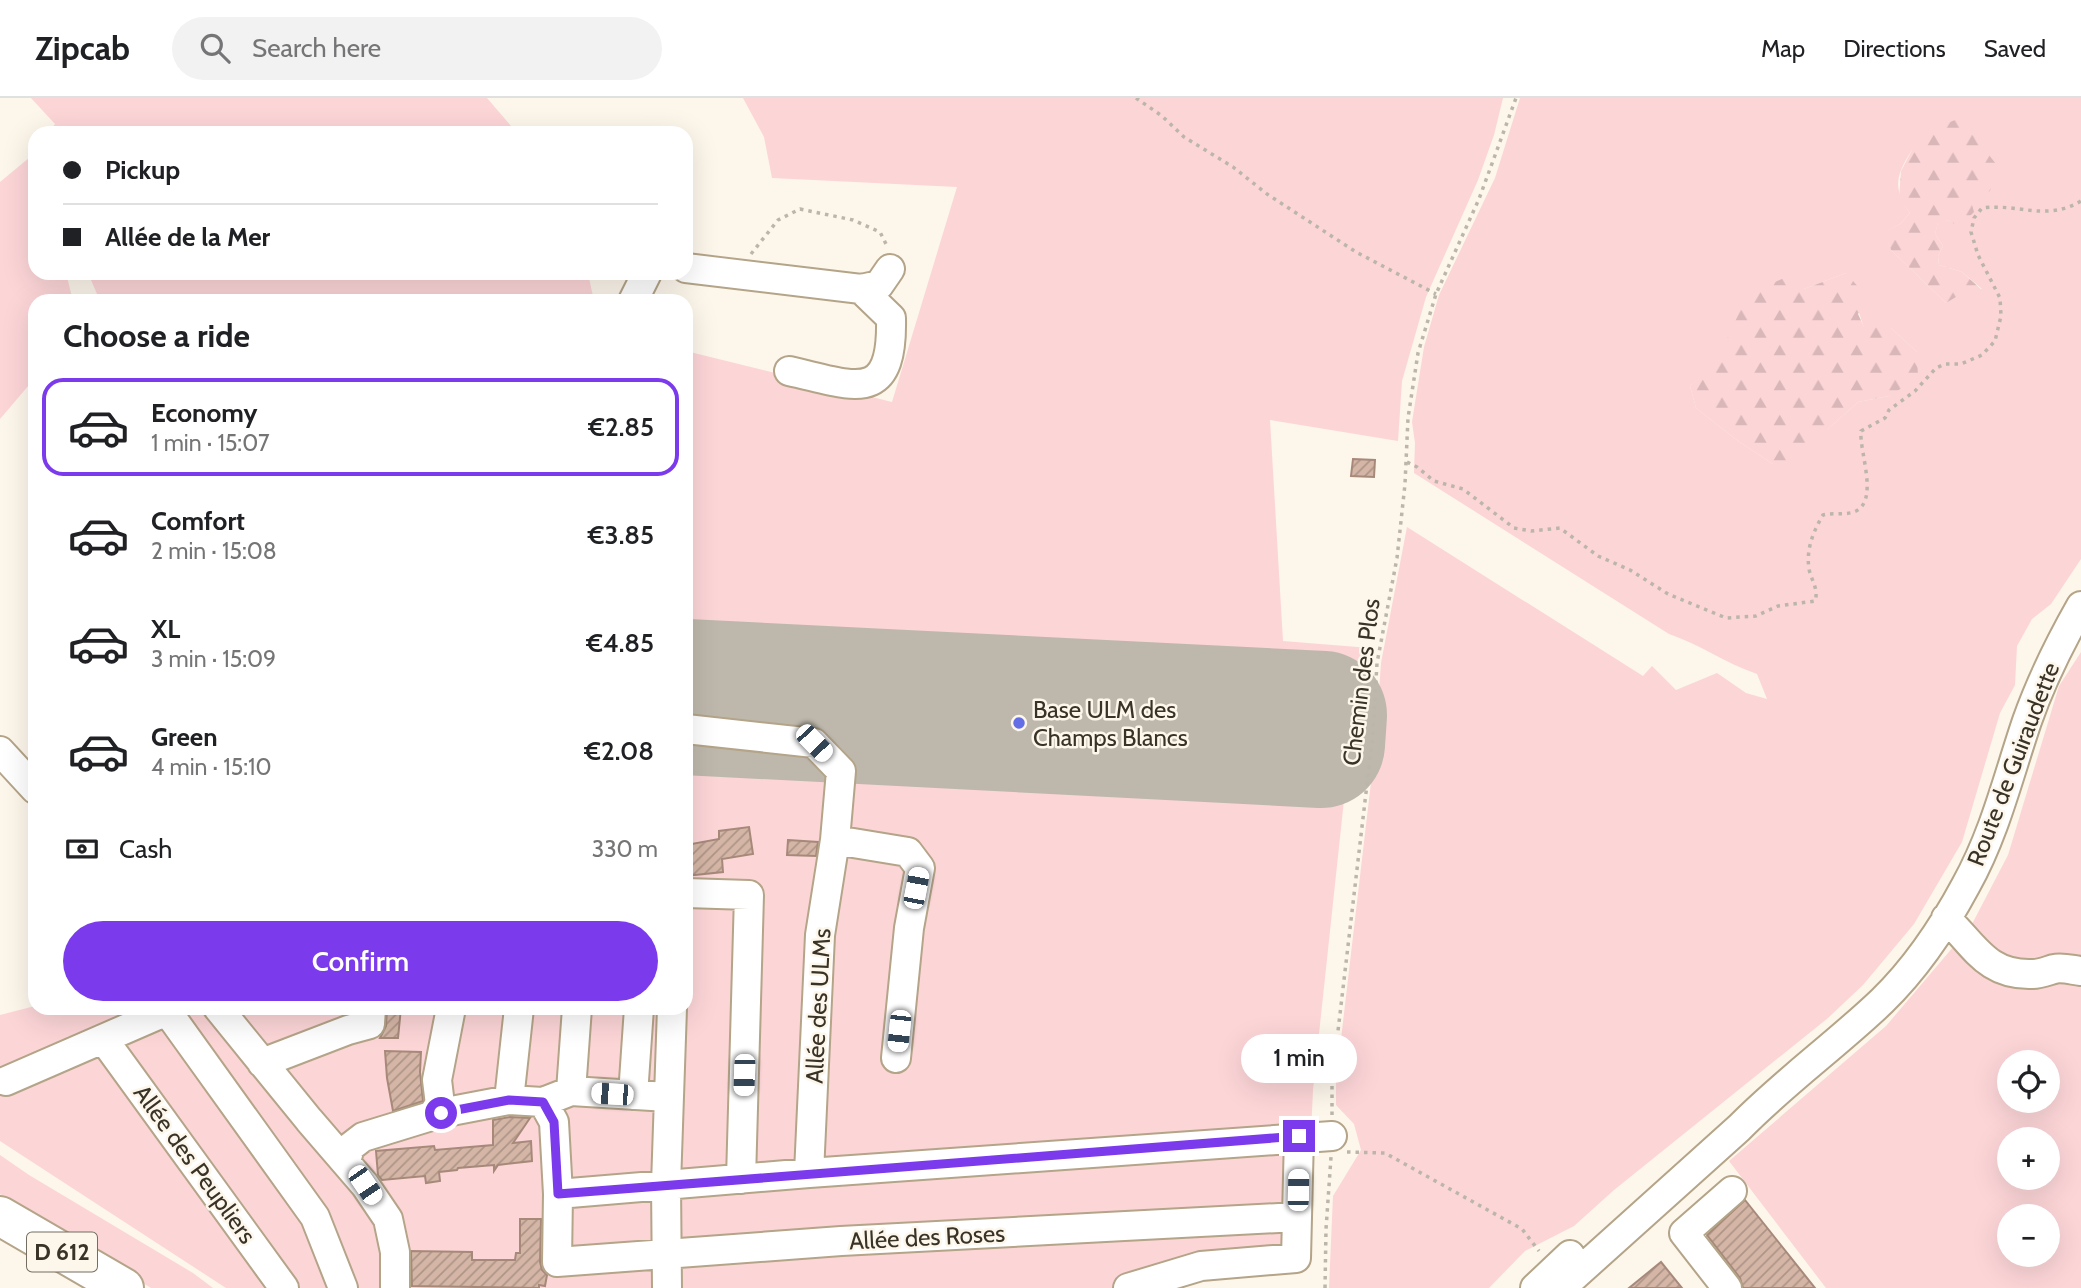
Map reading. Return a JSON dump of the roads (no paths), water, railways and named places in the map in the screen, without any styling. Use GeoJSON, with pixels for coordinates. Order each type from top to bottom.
{"type":"FeatureCollection","features":[{"type":"Feature","properties":{"kind":"highway","name":"D 612"},"geometry":{"type":"LineString","coordinates":[[0,1216],[124,1288]]}},
{"type":"Feature","properties":{"kind":"highway","name":"D 612"},"geometry":{"type":"LineString","coordinates":[[0,1225],[102,1288]]}},
{"type":"Feature","properties":{"kind":"street"},"geometry":{"type":"LineString","coordinates":[[693,269],[861,289],[879,285],[890,269]]}},
{"type":"Feature","properties":{"kind":"street"},"geometry":{"type":"LineString","coordinates":[[789,371],[857,386],[874,379],[888,365],[892,344],[891,318],[861,289]]}},
{"type":"Feature","properties":{"kind":"street","name":"Route de Guiraudette"},"geometry":{"type":"LineString","coordinates":[[1562,1282],[1739,1128],[1767,1099],[1884,999],[1914,964],[1966,886],[1987,844],[2043,679],[2081,606]]}},
{"type":"Feature","properties":{"kind":"street","name":"Allée des ULMs"},"geometry":{"type":"LineString","coordinates":[[693,730],[814,743],[841,771],[835,841],[820,935],[809,1173]]}},
{"type":"Feature","properties":{"kind":"street"},"geometry":{"type":"LineString","coordinates":[[0,751],[28,782]]}},
{"type":"Feature","properties":{"kind":"street"},"geometry":{"type":"LineString","coordinates":[[835,841],[908,852],[920,868],[909,928],[896,1058]]}},
{"type":"Feature","properties":{"kind":"street"},"geometry":{"type":"LineString","coordinates":[[693,893],[748,895],[741,1178]]}},
{"type":"Feature","properties":{"kind":"street"},"geometry":{"type":"LineString","coordinates":[[1946,918],[1985,960],[1997,969],[2012,974],[2037,974],[2057,968],[2081,971]]}},
{"type":"Feature","properties":{"kind":"street"},"geometry":{"type":"LineString","coordinates":[[6,1081],[158,1015]]}},
{"type":"Feature","properties":{"kind":"street"},"geometry":{"type":"LineString","coordinates":[[175,1015],[315,1217],[343,1288]]}},
{"type":"Feature","properties":{"kind":"street"},"geometry":{"type":"LineString","coordinates":[[224,1015],[365,1185],[388,1219],[395,1252],[395,1288]]}},
{"type":"Feature","properties":{"kind":"street"},"geometry":{"type":"LineString","coordinates":[[262,1063],[370,1024],[371,1015]]}},
{"type":"Feature","properties":{"kind":"street"},"geometry":{"type":"LineString","coordinates":[[441,1113],[437,1080],[450,1015]]}},
{"type":"Feature","properties":{"kind":"street"},"geometry":{"type":"LineString","coordinates":[[509,1100],[518,1015]]}},
{"type":"Feature","properties":{"kind":"street"},"geometry":{"type":"LineString","coordinates":[[571,1091],[576,1015]]}},
{"type":"Feature","properties":{"kind":"street"},"geometry":{"type":"LineString","coordinates":[[633,1095],[639,1015]]}},
{"type":"Feature","properties":{"kind":"street"},"geometry":{"type":"LineString","coordinates":[[667,1288],[666,1185],[672,1015]]}},
{"type":"Feature","properties":{"kind":"street","name":"Allée des Peupliers"},"geometry":{"type":"LineString","coordinates":[[104,1040],[284,1288]]}},
{"type":"Feature","properties":{"kind":"street"},"geometry":{"type":"LineString","coordinates":[[346,1162],[350,1147],[363,1137],[441,1113],[509,1100],[543,1102],[571,1091],[668,1097]]}},
{"type":"Feature","properties":{"kind":"street","name":"Route de Guiraudette"},"geometry":{"type":"LineString","coordinates":[[1562,1282],[1575,1263],[1733,1120],[1767,1099]]}},
{"type":"Feature","properties":{"kind":"street"},"geometry":{"type":"LineString","coordinates":[[543,1102],[554,1122],[558,1194],[1299,1136],[1331,1143]]}},
{"type":"Feature","properties":{"kind":"street"},"geometry":{"type":"LineString","coordinates":[[1128,1288],[1201,1266],[1296,1258],[1299,1136]]}},
{"type":"Feature","properties":{"kind":"street"},"geometry":{"type":"LineString","coordinates":[[1727,1288],[1684,1233],[1732,1191]]}},
{"type":"Feature","properties":{"kind":"street","name":"Allée des Roses"},"geometry":{"type":"LineString","coordinates":[[558,1194],[557,1262],[841,1241],[1297,1217]]}},
{"type":"Feature","properties":{"kind":"place","name":"Base ULM des Champs Blancs"},"geometry":{"type":"Point","coordinates":[1019,723]}}]}
